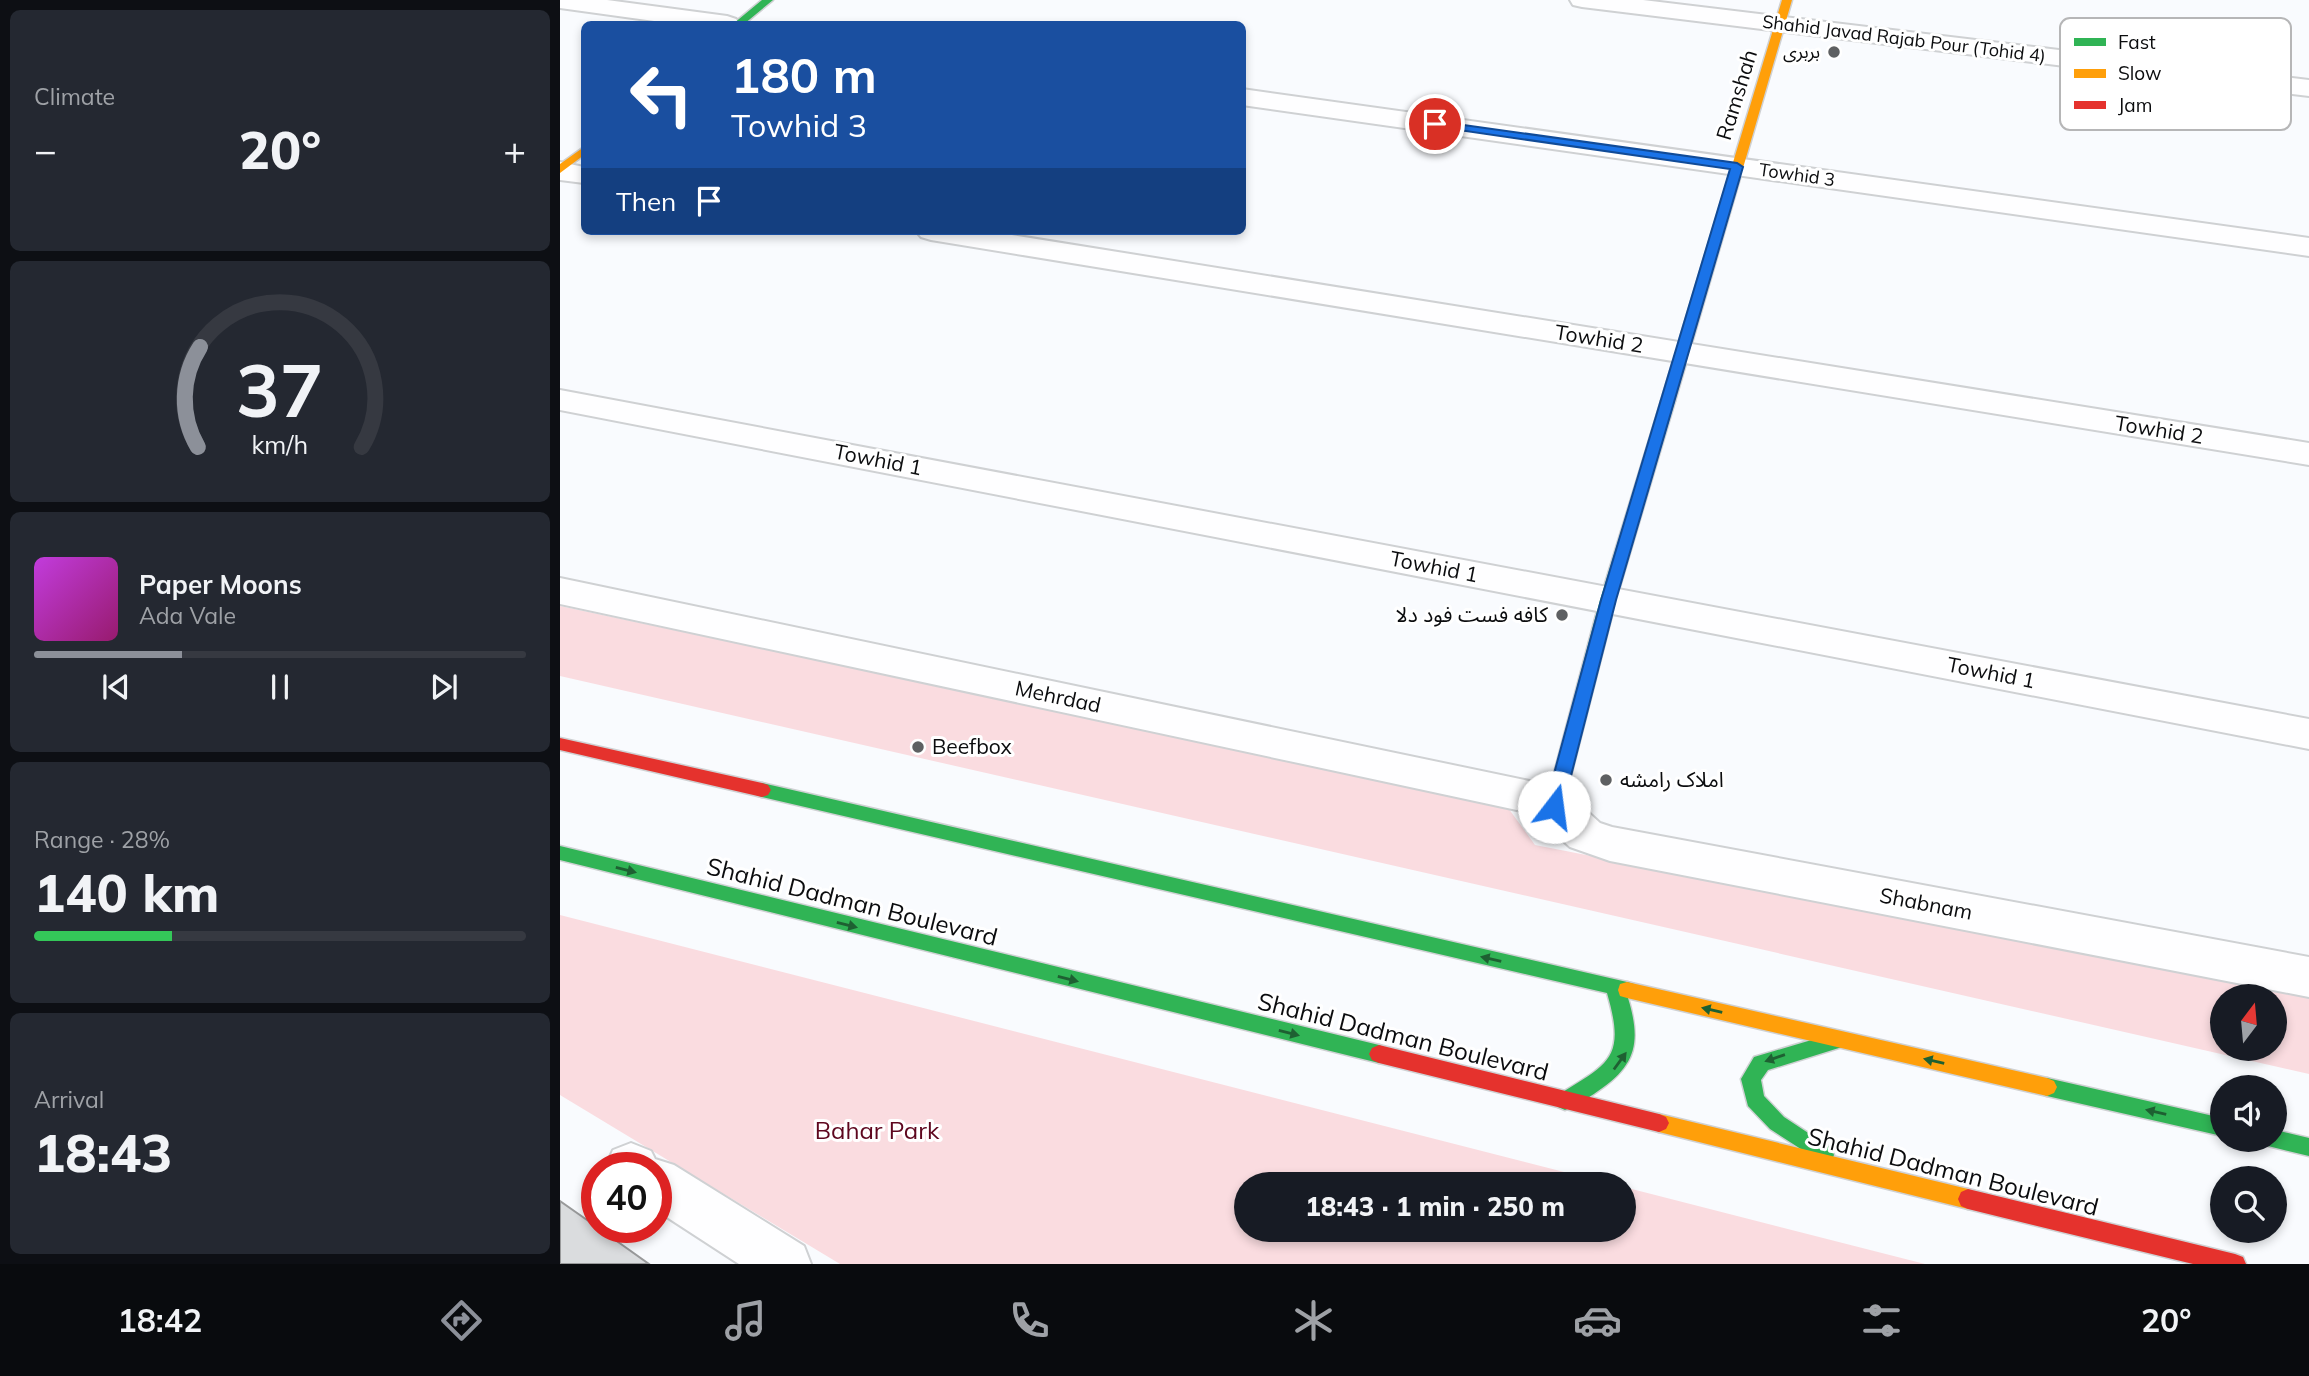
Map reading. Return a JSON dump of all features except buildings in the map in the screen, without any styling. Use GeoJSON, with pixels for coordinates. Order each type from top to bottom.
{"type":"FeatureCollection","features":[{"type":"Feature","properties":{"kind":"main road"},"geometry":{"type":"LineString","coordinates":[[742,21],[768,0]]}},
{"type":"Feature","properties":{"kind":"main road","name":"Ramshah"},"geometry":{"type":"LineString","coordinates":[[1554,807],[1608,600],[1783,12]]}},
{"type":"Feature","properties":{"kind":"main road"},"geometry":{"type":"LineString","coordinates":[[560,170],[581,152]]}},
{"type":"Feature","properties":{"kind":"main road"},"geometry":{"type":"LineString","coordinates":[[560,744],[2210,1124]]}},
{"type":"Feature","properties":{"kind":"main road","name":"Shahid Dadman Boulevard"},"geometry":{"type":"LineString","coordinates":[[560,853],[2235,1264]]}},
{"type":"Feature","properties":{"kind":"main road"},"geometry":{"type":"LineString","coordinates":[[1565,1101],[1613,1071],[1628,1050],[1626,1019],[1615,988]]}},
{"type":"Feature","properties":{"kind":"main road"},"geometry":{"type":"LineString","coordinates":[[1841,1040],[1761,1063],[1751,1079],[1755,1100],[1777,1123],[1846,1169]]}},
{"type":"Feature","properties":{"kind":"main road"},"geometry":{"type":"LineString","coordinates":[[2287,1142],[2309,1147]]}},
{"type":"Feature","properties":{"kind":"street","name":"Shahid Javad Rajab Pour (Tohid 4)"},"geometry":{"type":"LineString","coordinates":[[1582,0],[1783,12],[2060,52]]}},
{"type":"Feature","properties":{"kind":"street"},"geometry":{"type":"LineString","coordinates":[[560,1],[705,21]]}},
{"type":"Feature","properties":{"kind":"street","name":"Shahid Javad Rajab Pour (Tohid 4)"},"geometry":{"type":"LineString","coordinates":[[2291,85],[2309,88]]}},
{"type":"Feature","properties":{"kind":"street","name":"Towhid 3"},"geometry":{"type":"LineString","coordinates":[[1246,98],[2309,247]]}},
{"type":"Feature","properties":{"kind":"street"},"geometry":{"type":"LineString","coordinates":[[560,170],[581,174]]}},
{"type":"Feature","properties":{"kind":"street","name":"Towhid 2"},"geometry":{"type":"LineString","coordinates":[[956,235],[2309,454]]}},
{"type":"Feature","properties":{"kind":"street","name":"Towhid 1"},"geometry":{"type":"LineString","coordinates":[[560,400],[2309,734]]}},
{"type":"Feature","properties":{"kind":"street","name":"Mehrdad"},"geometry":{"type":"LineString","coordinates":[[560,591],[1534,798],[1554,807]]}},
{"type":"Feature","properties":{"kind":"street","name":"Shabnam"},"geometry":{"type":"LineString","coordinates":[[1554,807],[1585,835],[1609,844],[2309,977]]}},
{"type":"Feature","properties":{"kind":"street"},"geometry":{"type":"LineString","coordinates":[[672,1192],[785,1264]]}},
{"type":"Feature","properties":{"kind":"green space"},"geometry":{"type":"Polygon","coordinates":[[[560,606],[1506,805],[1535,845],[2247,984],[2210,984],[2210,1051],[560,676],[560,606]]]}},
{"type":"Feature","properties":{"kind":"green space","name":"Bahar Park"},"geometry":{"type":"Polygon","coordinates":[[[560,915],[1564,1172],[1234,1172],[1234,1242],[1636,1242],[1636,1190],[1925,1264],[840,1264],[672,1163],[672,1152],[654,1152],[560,1095],[560,915]]]}},
{"type":"Feature","properties":{"kind":"green space"},"geometry":{"type":"Polygon","coordinates":[[[2287,992],[2309,996],[2309,1074],[2252,1061],[2287,1061],[2287,992]]]}},
{"type":"Feature","properties":{"kind":"traffic: fast"},"geometry":{"type":"LineString","coordinates":[[742,21],[768,0]]}},
{"type":"Feature","properties":{"kind":"traffic: fast"},"geometry":{"type":"LineString","coordinates":[[1554,807],[1608,600],[1668,401]]}},
{"type":"Feature","properties":{"kind":"traffic: fast"},"geometry":{"type":"LineString","coordinates":[[762,790],[1627,990]]}},
{"type":"Feature","properties":{"kind":"traffic: fast"},"geometry":{"type":"LineString","coordinates":[[560,853],[1379,1054]]}},
{"type":"Feature","properties":{"kind":"traffic: fast"},"geometry":{"type":"LineString","coordinates":[[1565,1101],[1601,1078],[1621,1058],[1626,1031],[1615,988]]}},
{"type":"Feature","properties":{"kind":"traffic: fast"},"geometry":{"type":"LineString","coordinates":[[1824,1155],[1777,1123],[1755,1100],[1751,1079],[1761,1063],[1835,1041]]}},
{"type":"Feature","properties":{"kind":"traffic: fast"},"geometry":{"type":"LineString","coordinates":[[2047,1087],[2210,1124]]}},
{"type":"Feature","properties":{"kind":"traffic: fast"},"geometry":{"type":"LineString","coordinates":[[2287,1142],[2309,1147]]}},
{"type":"Feature","properties":{"kind":"traffic: slow"},"geometry":{"type":"LineString","coordinates":[[1668,401],[1787,0]]}},
{"type":"Feature","properties":{"kind":"traffic: slow"},"geometry":{"type":"LineString","coordinates":[[560,170],[581,152]]}},
{"type":"Feature","properties":{"kind":"traffic: slow"},"geometry":{"type":"LineString","coordinates":[[1627,990],[2047,1087]]}},
{"type":"Feature","properties":{"kind":"traffic: slow"},"geometry":{"type":"LineString","coordinates":[[1659,1123],[1968,1199]]}},
{"type":"Feature","properties":{"kind":"traffic: jam"},"geometry":{"type":"LineString","coordinates":[[560,744],[762,790]]}},
{"type":"Feature","properties":{"kind":"traffic: jam"},"geometry":{"type":"LineString","coordinates":[[1379,1054],[1659,1123]]}},
{"type":"Feature","properties":{"kind":"traffic: jam"},"geometry":{"type":"LineString","coordinates":[[1968,1199],[2235,1264]]}},
{"type":"Feature","properties":{"kind":"place","name":"بربری"},"geometry":{"type":"Point","coordinates":[1834,52]}},
{"type":"Feature","properties":{"kind":"place","name":"کافه فست فود دلا"},"geometry":{"type":"Point","coordinates":[1562,615]}},
{"type":"Feature","properties":{"kind":"place","name":"Beefbox"},"geometry":{"type":"Point","coordinates":[918,747]}},
{"type":"Feature","properties":{"kind":"place","name":"املاک رامشه"},"geometry":{"type":"Point","coordinates":[1606,780]}},
{"type":"Feature","properties":{"kind":"route"},"geometry":{"type":"LineString","coordinates":[[1435,124],[1737,167],[1608,600],[1554,807]]}}]}
